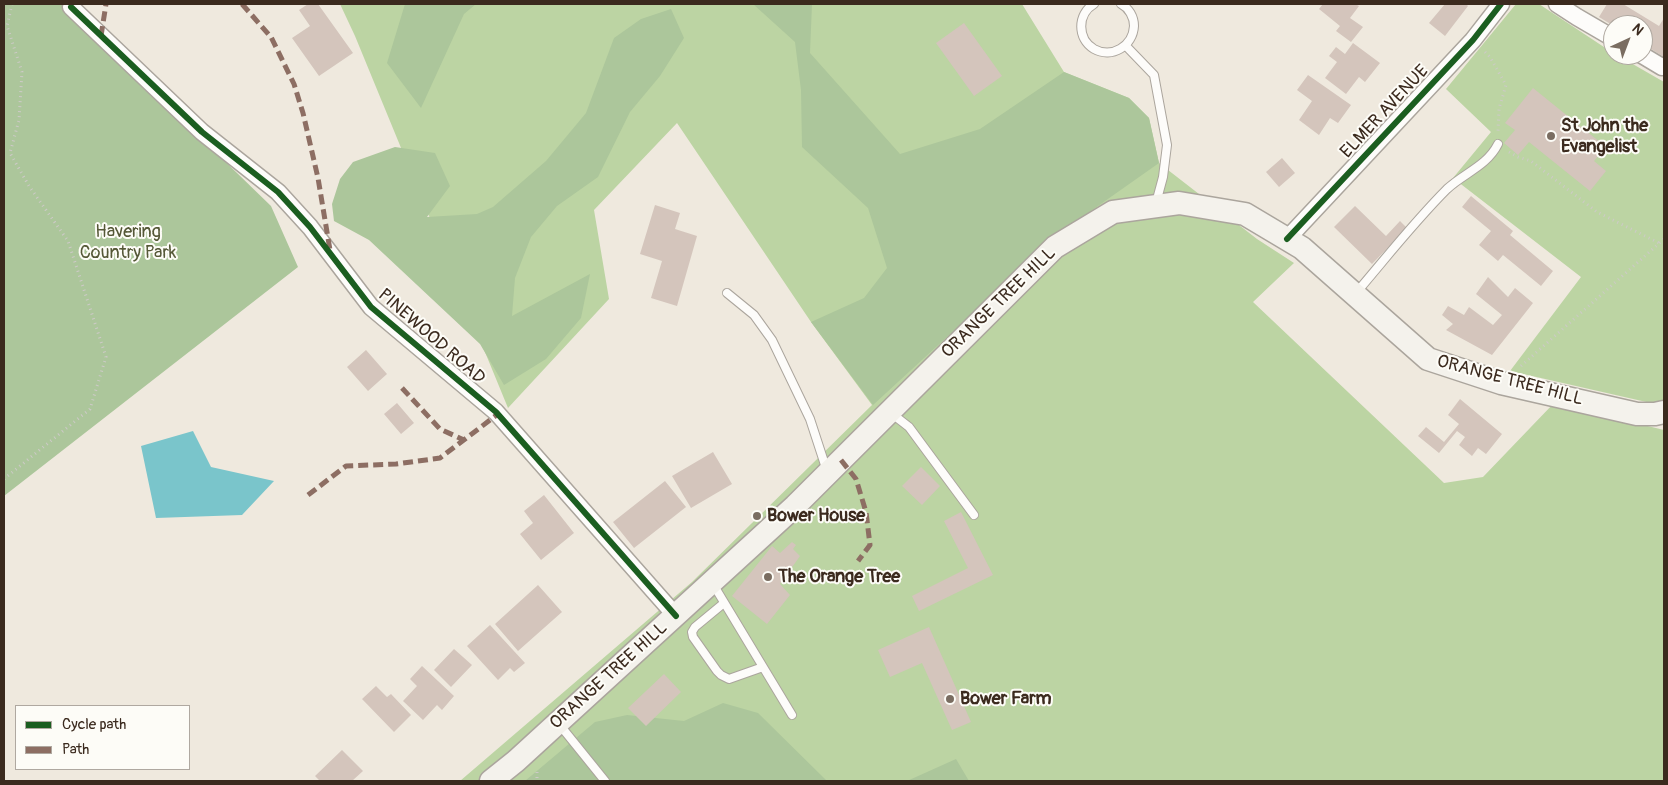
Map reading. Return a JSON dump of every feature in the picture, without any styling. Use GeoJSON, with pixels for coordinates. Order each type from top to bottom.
{"type":"FeatureCollection","features":[{"type":"Feature","properties":{"kind":"main road","name":"ORANGE TREE HILL"},"geometry":{"type":"LineString","coordinates":[[491,781],[516,761],[712,583],[827,473],[1055,247],[1113,212],[1179,203],[1245,214],[1302,248],[1428,359],[1501,383],[1637,414],[1664,412]]}},
{"type":"Feature","properties":{"kind":"street","name":"ELMER AVENUE"},"geometry":{"type":"LineString","coordinates":[[1288,239],[1473,40],[1501,4]]}},
{"type":"Feature","properties":{"kind":"street"},"geometry":{"type":"LineString","coordinates":[[1557,4],[1603,32]]}},
{"type":"Feature","properties":{"kind":"street","name":"PINEWOOD ROAD"},"geometry":{"type":"LineString","coordinates":[[72,7],[202,132],[278,192],[310,228],[371,308],[496,412],[676,616]]}},
{"type":"Feature","properties":{"kind":"street"},"geometry":{"type":"LineString","coordinates":[[1653,62],[1662,67],[1664,66]]}},
{"type":"Feature","properties":{"kind":"lane"},"geometry":{"type":"LineString","coordinates":[[1094,4],[1084,12],[1081,21],[1083,38],[1089,45],[1103,52],[1113,52],[1126,46],[1131,38],[1134,24],[1132,15],[1121,4]]}},
{"type":"Feature","properties":{"kind":"lane"},"geometry":{"type":"LineString","coordinates":[[1126,46],[1154,75],[1166,145],[1163,177],[1156,206]]}},
{"type":"Feature","properties":{"kind":"lane"},"geometry":{"type":"LineString","coordinates":[[1355,295],[1415,221],[1450,187],[1480,166],[1498,144]]}},
{"type":"Feature","properties":{"kind":"lane"},"geometry":{"type":"LineString","coordinates":[[727,293],[754,315],[772,340],[810,419],[827,473]]}},
{"type":"Feature","properties":{"kind":"lane"},"geometry":{"type":"LineString","coordinates":[[889,411],[909,428],[974,515]]}},
{"type":"Feature","properties":{"kind":"lane"},"geometry":{"type":"LineString","coordinates":[[712,583],[792,715]]}},
{"type":"Feature","properties":{"kind":"lane"},"geometry":{"type":"LineString","coordinates":[[724,603],[699,623],[692,632],[692,637],[721,675],[729,679],[763,667]]}},
{"type":"Feature","properties":{"kind":"lane"},"geometry":{"type":"LineString","coordinates":[[558,722],[606,781]]}},
{"type":"Feature","properties":{"kind":"path"},"geometry":{"type":"LineString","coordinates":[[4,479],[90,409],[106,357],[68,241],[29,186],[10,153],[19,120],[22,72],[7,26],[12,4]]}},
{"type":"Feature","properties":{"kind":"path"},"geometry":{"type":"LineString","coordinates":[[1473,40],[1490,57],[1506,85],[1499,109],[1498,144],[1518,157],[1531,162],[1597,212],[1659,244]]}},
{"type":"Feature","properties":{"kind":"path"},"geometry":{"type":"LineString","coordinates":[[1501,383],[1664,238]]}},
{"type":"Feature","properties":{"kind":"green space","name":"Havering Country Park"},"geometry":{"type":"Polygon","coordinates":[[[4,4],[63,4],[271,206],[298,267],[4,496],[4,4]]]}},
{"type":"Feature","properties":{"kind":"green space"},"geometry":{"type":"Polygon","coordinates":[[[340,4],[1022,4],[1064,72],[1129,98],[1149,118],[1159,163],[1257,239],[1294,263],[1253,302],[1444,483],[1483,477],[1554,403],[1664,430],[1664,781],[460,781],[692,582],[872,405],[811,322],[677,123],[594,210],[609,299],[508,408],[355,36],[340,4]]]}},
{"type":"Feature","properties":{"kind":"green space"},"geometry":{"type":"Polygon","coordinates":[[[405,4],[476,4],[464,14],[421,108],[387,63],[405,4]]]}},
{"type":"Feature","properties":{"kind":"green space"},"geometry":{"type":"Polygon","coordinates":[[[753,4],[812,4],[810,53],[900,154],[980,129],[1064,72],[1129,98],[1149,118],[1159,163],[1061,232],[873,405],[811,322],[864,298],[887,268],[868,208],[802,147],[801,90],[795,42],[753,4]]]}},
{"type":"Feature","properties":{"kind":"green space"},"geometry":{"type":"Polygon","coordinates":[[[1516,4],[1539,4],[1603,46],[1603,65],[1634,65],[1664,82],[1664,406],[1510,371],[1581,277],[1453,178],[1491,132],[1446,89],[1516,4]]]}},
{"type":"Feature","properties":{"kind":"green space"},"geometry":{"type":"Polygon","coordinates":[[[671,9],[684,38],[660,76],[630,112],[598,177],[557,206],[531,237],[515,278],[512,316],[590,274],[581,318],[546,359],[504,385],[480,344],[369,240],[334,221],[332,204],[340,179],[353,162],[395,147],[435,153],[450,186],[427,217],[477,214],[493,207],[546,161],[586,113],[614,38],[641,19],[671,9]]]}},
{"type":"Feature","properties":{"kind":"green space"},"geometry":{"type":"Polygon","coordinates":[[[723,703],[758,713],[827,781],[525,781],[595,722],[627,715],[684,721],[723,703]]]}},
{"type":"Feature","properties":{"kind":"green space"},"geometry":{"type":"Polygon","coordinates":[[[956,759],[969,781],[907,781],[956,759]]]}},
{"type":"Feature","properties":{"kind":"water"},"geometry":{"type":"Polygon","coordinates":[[[193,431],[211,467],[274,481],[242,515],[156,518],[141,446],[193,431]]]}},
{"type":"Feature","properties":{"kind":"building"},"geometry":{"type":"Polygon","coordinates":[[[308,4],[318,4],[353,53],[319,76],[292,38],[310,26],[299,10],[308,4]]]}},
{"type":"Feature","properties":{"kind":"building"},"geometry":{"type":"Polygon","coordinates":[[[1323,4],[1355,4],[1359,6],[1350,18],[1363,27],[1351,42],[1336,31],[1340,26],[1319,9],[1323,4]]]}},
{"type":"Feature","properties":{"kind":"building"},"geometry":{"type":"Polygon","coordinates":[[[1445,4],[1466,4],[1468,6],[1445,36],[1429,23],[1445,4]]]}},
{"type":"Feature","properties":{"kind":"building"},"geometry":{"type":"Polygon","coordinates":[[[1607,4],[1623,4],[1641,15],[1603,15],[1603,19],[1599,17],[1607,4]]]}},
{"type":"Feature","properties":{"kind":"building"},"geometry":{"type":"Polygon","coordinates":[[[1664,18],[1664,57],[1653,50],[1653,22],[1659,26],[1664,18]]]}},
{"type":"Feature","properties":{"kind":"building"},"geometry":{"type":"Polygon","coordinates":[[[964,23],[1002,76],[974,96],[936,43],[964,23]]]}},
{"type":"Feature","properties":{"kind":"building"},"geometry":{"type":"Polygon","coordinates":[[[1353,43],[1380,63],[1365,82],[1359,77],[1346,94],[1325,78],[1337,62],[1329,56],[1336,47],[1345,54],[1353,43]]]}},
{"type":"Feature","properties":{"kind":"building"},"geometry":{"type":"Polygon","coordinates":[[[1308,75],[1351,105],[1338,123],[1330,118],[1319,135],[1299,120],[1312,101],[1297,90],[1308,75]]]}},
{"type":"Feature","properties":{"kind":"building","name":"St John the Evangelist"},"geometry":{"type":"Polygon","coordinates":[[[1533,88],[1606,147],[1594,161],[1606,171],[1590,191],[1529,142],[1518,155],[1504,143],[1515,130],[1505,123],[1533,88]]]}},
{"type":"Feature","properties":{"kind":"building"},"geometry":{"type":"Polygon","coordinates":[[[1282,158],[1295,173],[1279,187],[1266,172],[1282,158]]]}},
{"type":"Feature","properties":{"kind":"building"},"geometry":{"type":"Polygon","coordinates":[[[1471,196],[1513,231],[1510,235],[1553,271],[1541,286],[1503,255],[1498,261],[1479,245],[1491,231],[1462,207],[1471,196]]]}},
{"type":"Feature","properties":{"kind":"building"},"geometry":{"type":"Polygon","coordinates":[[[655,205],[680,213],[675,229],[697,236],[677,306],[651,298],[662,261],[640,254],[655,205]]]}},
{"type":"Feature","properties":{"kind":"building"},"geometry":{"type":"Polygon","coordinates":[[[1355,206],[1386,236],[1400,221],[1407,228],[1372,264],[1334,227],[1355,206]]]}},
{"type":"Feature","properties":{"kind":"building"},"geometry":{"type":"Polygon","coordinates":[[[1488,277],[1508,297],[1515,288],[1533,303],[1492,355],[1446,330],[1453,324],[1442,315],[1448,306],[1464,315],[1469,307],[1493,325],[1502,315],[1476,294],[1488,277]]]}},
{"type":"Feature","properties":{"kind":"building"},"geometry":{"type":"Polygon","coordinates":[[[366,350],[387,374],[368,391],[347,367],[366,350]]]}},
{"type":"Feature","properties":{"kind":"building"},"geometry":{"type":"Polygon","coordinates":[[[1460,399],[1502,434],[1486,454],[1478,448],[1472,456],[1459,445],[1465,437],[1457,431],[1439,453],[1418,436],[1426,427],[1444,442],[1459,424],[1448,415],[1460,399]]]}},
{"type":"Feature","properties":{"kind":"building"},"geometry":{"type":"Polygon","coordinates":[[[397,403],[414,423],[401,434],[384,414],[397,403]]]}},
{"type":"Feature","properties":{"kind":"building"},"geometry":{"type":"Polygon","coordinates":[[[713,452],[732,484],[691,508],[672,476],[713,452]]]}},
{"type":"Feature","properties":{"kind":"building"},"geometry":{"type":"Polygon","coordinates":[[[921,467],[940,486],[922,505],[902,486],[921,467]]]}},
{"type":"Feature","properties":{"kind":"building"},"geometry":{"type":"Polygon","coordinates":[[[665,481],[686,507],[634,548],[613,522],[665,481]]]}},
{"type":"Feature","properties":{"kind":"building"},"geometry":{"type":"Polygon","coordinates":[[[544,495],[574,533],[541,560],[520,534],[533,523],[524,511],[544,495]]]}},
{"type":"Feature","properties":{"kind":"building"},"geometry":{"type":"Polygon","coordinates":[[[961,512],[993,575],[919,611],[912,596],[968,568],[944,521],[961,512]]]}},
{"type":"Feature","properties":{"kind":"building"},"geometry":{"type":"Polygon","coordinates":[[[792,542],[796,545],[793,549],[800,556],[780,584],[790,595],[767,624],[732,596],[772,546],[780,553],[792,542]]]}},
{"type":"Feature","properties":{"kind":"building"},"geometry":{"type":"Polygon","coordinates":[[[538,585],[562,612],[518,651],[495,624],[538,585]]]}},
{"type":"Feature","properties":{"kind":"building"},"geometry":{"type":"Polygon","coordinates":[[[490,625],[525,663],[514,672],[510,668],[498,680],[467,646],[490,625]]]}},
{"type":"Feature","properties":{"kind":"building","name":"Bower Farm"},"geometry":{"type":"Polygon","coordinates":[[[929,627],[971,722],[952,730],[922,663],[890,677],[878,650],[929,627]]]}},
{"type":"Feature","properties":{"kind":"building"},"geometry":{"type":"Polygon","coordinates":[[[454,649],[472,665],[451,687],[434,670],[454,649]]]}},
{"type":"Feature","properties":{"kind":"building"},"geometry":{"type":"Polygon","coordinates":[[[422,666],[454,696],[442,710],[437,705],[423,720],[403,701],[417,686],[410,679],[422,666]]]}},
{"type":"Feature","properties":{"kind":"building"},"geometry":{"type":"Polygon","coordinates":[[[664,674],[681,692],[646,726],[628,708],[664,674]]]}},
{"type":"Feature","properties":{"kind":"building"},"geometry":{"type":"Polygon","coordinates":[[[376,686],[387,697],[391,694],[411,715],[394,732],[362,699],[376,686]]]}},
{"type":"Feature","properties":{"kind":"building"},"geometry":{"type":"Polygon","coordinates":[[[342,750],[363,771],[352,781],[320,781],[315,776],[342,750]]]}},
{"type":"Feature","properties":{"kind":"marked path"},"geometry":{"type":"LineString","coordinates":[[101,36],[106,4]]}},
{"type":"Feature","properties":{"kind":"marked path"},"geometry":{"type":"LineString","coordinates":[[242,4],[271,37],[294,84],[303,113],[318,178],[330,250]]}},
{"type":"Feature","properties":{"kind":"marked path"},"geometry":{"type":"LineString","coordinates":[[402,388],[440,429],[464,440]]}},
{"type":"Feature","properties":{"kind":"marked path"},"geometry":{"type":"LineString","coordinates":[[308,495],[346,466],[396,464],[440,458],[498,414]]}},
{"type":"Feature","properties":{"kind":"marked path"},"geometry":{"type":"LineString","coordinates":[[841,460],[856,479],[866,512],[870,545],[858,561]]}},
{"type":"Feature","properties":{"kind":"cycle path"},"geometry":{"type":"LineString","coordinates":[[1287,239],[1473,40],[1501,4]]}},
{"type":"Feature","properties":{"kind":"cycle path"},"geometry":{"type":"LineString","coordinates":[[71,7],[202,132],[278,192],[310,227],[371,307],[496,412],[676,616]]}},
{"type":"Feature","properties":{"kind":"place","name":"St John the Evangelist"},"geometry":{"type":"Point","coordinates":[1551,136]}},
{"type":"Feature","properties":{"kind":"place","name":"Bower House"},"geometry":{"type":"Point","coordinates":[757,516]}},
{"type":"Feature","properties":{"kind":"place","name":"The Orange Tree"},"geometry":{"type":"Point","coordinates":[768,577]}},
{"type":"Feature","properties":{"kind":"place","name":"Bower Farm"},"geometry":{"type":"Point","coordinates":[950,699]}}]}
